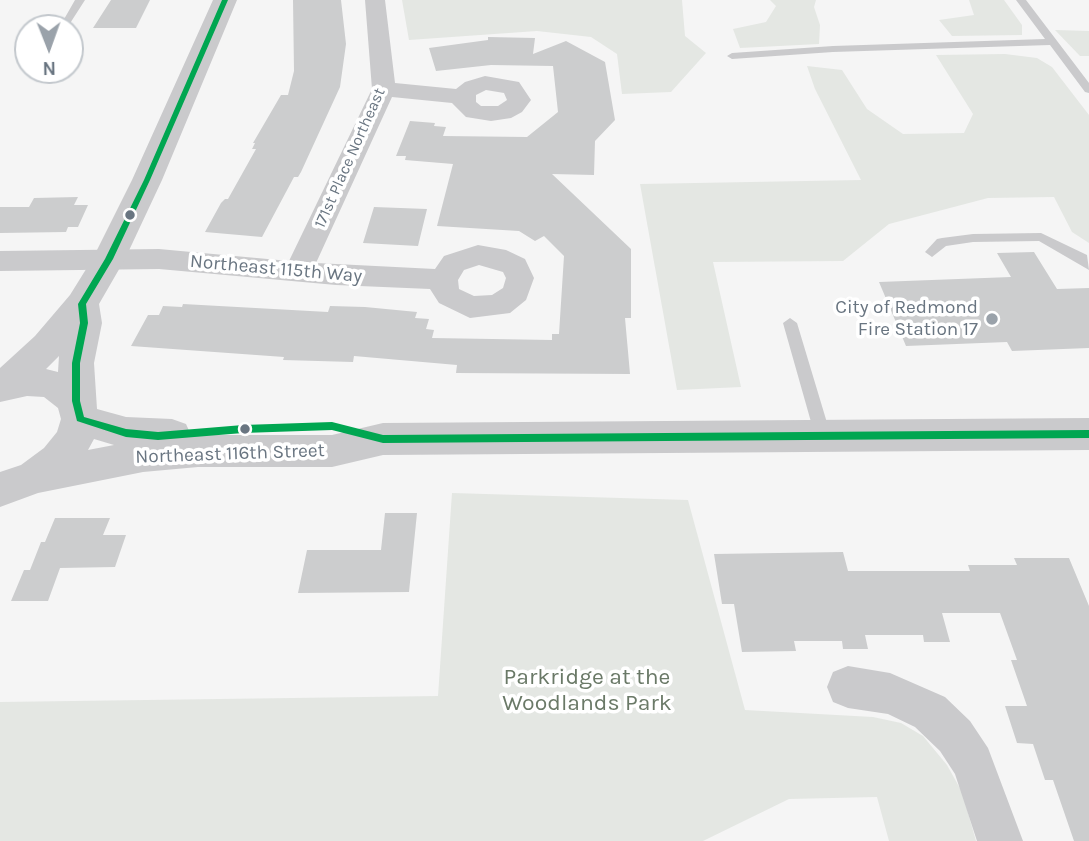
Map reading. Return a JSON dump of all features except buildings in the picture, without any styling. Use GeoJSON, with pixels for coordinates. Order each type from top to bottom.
{"type":"FeatureCollection","features":[{"type":"Feature","properties":{"kind":"street"},"geometry":{"type":"LineString","coordinates":[[2,387],[48,345],[82,304],[109,259],[147,180],[225,0]]}},
{"type":"Feature","properties":{"kind":"street","name":"171st Place Northeast"},"geometry":{"type":"LineString","coordinates":[[298,271],[384,89],[375,0]]}},
{"type":"Feature","properties":{"kind":"street"},"geometry":{"type":"LineString","coordinates":[[384,89],[464,97]]}},
{"type":"Feature","properties":{"kind":"street","name":"Northeast 115th Way"},"geometry":{"type":"LineString","coordinates":[[0,261],[159,259],[298,271],[443,279]]}},
{"type":"Feature","properties":{"kind":"street"},"geometry":{"type":"LineString","coordinates":[[15,487],[58,460],[74,439],[78,410],[76,363],[83,323],[82,304]]}},
{"type":"Feature","properties":{"kind":"street","name":"Northeast 116th Street"},"geometry":{"type":"LineString","coordinates":[[2,387],[27,382],[48,383],[64,390],[78,410],[126,433],[158,436],[243,429],[332,426],[383,439]]}},
{"type":"Feature","properties":{"kind":"street","name":"Northeast 116th Street"},"geometry":{"type":"LineString","coordinates":[[15,487],[143,456],[198,452],[332,451],[383,439],[1089,434]]}},
{"type":"Feature","properties":{"kind":"street"},"geometry":{"type":"LineString","coordinates":[[848,687],[890,694],[930,712],[955,736],[973,763],[1000,841]]}},
{"type":"Feature","properties":{"kind":"lane"},"geometry":{"type":"LineString","coordinates":[[1021,0],[1089,90]]}},
{"type":"Feature","properties":{"kind":"lane"},"geometry":{"type":"LineString","coordinates":[[732,56],[833,49],[1053,42]]}},
{"type":"Feature","properties":{"kind":"lane"},"geometry":{"type":"LineString","coordinates":[[932,252],[942,242],[973,238],[1041,237],[1082,258],[1089,265]]}},
{"type":"Feature","properties":{"kind":"lane"},"geometry":{"type":"LineString","coordinates":[[790,323],[823,436]]}},
{"type":"Feature","properties":{"kind":"green space"},"geometry":{"type":"Polygon","coordinates":[[[402,0],[682,0],[685,36],[706,53],[671,92],[622,94],[617,54],[591,37],[537,31],[409,40],[402,0]]]}},
{"type":"Feature","properties":{"kind":"green space"},"geometry":{"type":"Polygon","coordinates":[[[770,0],[816,0],[814,7],[820,25],[819,44],[740,48],[733,29],[766,22],[776,6],[770,0]]]}},
{"type":"Feature","properties":{"kind":"green space"},"geometry":{"type":"Polygon","coordinates":[[[969,0],[1004,0],[1022,25],[1022,35],[952,36],[939,20],[974,15],[969,0]]]}},
{"type":"Feature","properties":{"kind":"green space"},"geometry":{"type":"Polygon","coordinates":[[[1055,30],[1089,31],[1089,56],[1080,56],[1055,30]]]}},
{"type":"Feature","properties":{"kind":"green space"},"geometry":{"type":"Polygon","coordinates":[[[1005,54],[1037,58],[1052,67],[1089,115],[1089,243],[1072,232],[1054,197],[988,198],[889,224],[843,261],[713,262],[741,387],[677,390],[640,184],[861,180],[815,89],[807,66],[842,70],[867,109],[903,134],[964,133],[973,114],[936,55],[1005,54]]]}},
{"type":"Feature","properties":{"kind":"green space","name":"Parkridge at the Woodlands Park"},"geometry":{"type":"Polygon","coordinates":[[[452,493],[688,500],[745,710],[873,717],[901,723],[923,736],[947,765],[962,792],[976,841],[889,841],[877,797],[789,799],[703,841],[0,841],[0,702],[438,696],[452,493]]]}},
{"type":"Feature","properties":{"kind":"transit line"},"geometry":{"type":"LineString","coordinates":[[80,419],[76,401],[76,363],[84,323],[82,304],[109,259],[147,180],[225,0]]}},
{"type":"Feature","properties":{"kind":"transit line"},"geometry":{"type":"LineString","coordinates":[[80,419],[126,433],[158,436],[243,429],[332,426],[383,439],[1089,434]]}},
{"type":"Feature","properties":{"kind":"place","name":"City of Redmond Fire Station 17"},"geometry":{"type":"Point","coordinates":[992,319]}}]}
